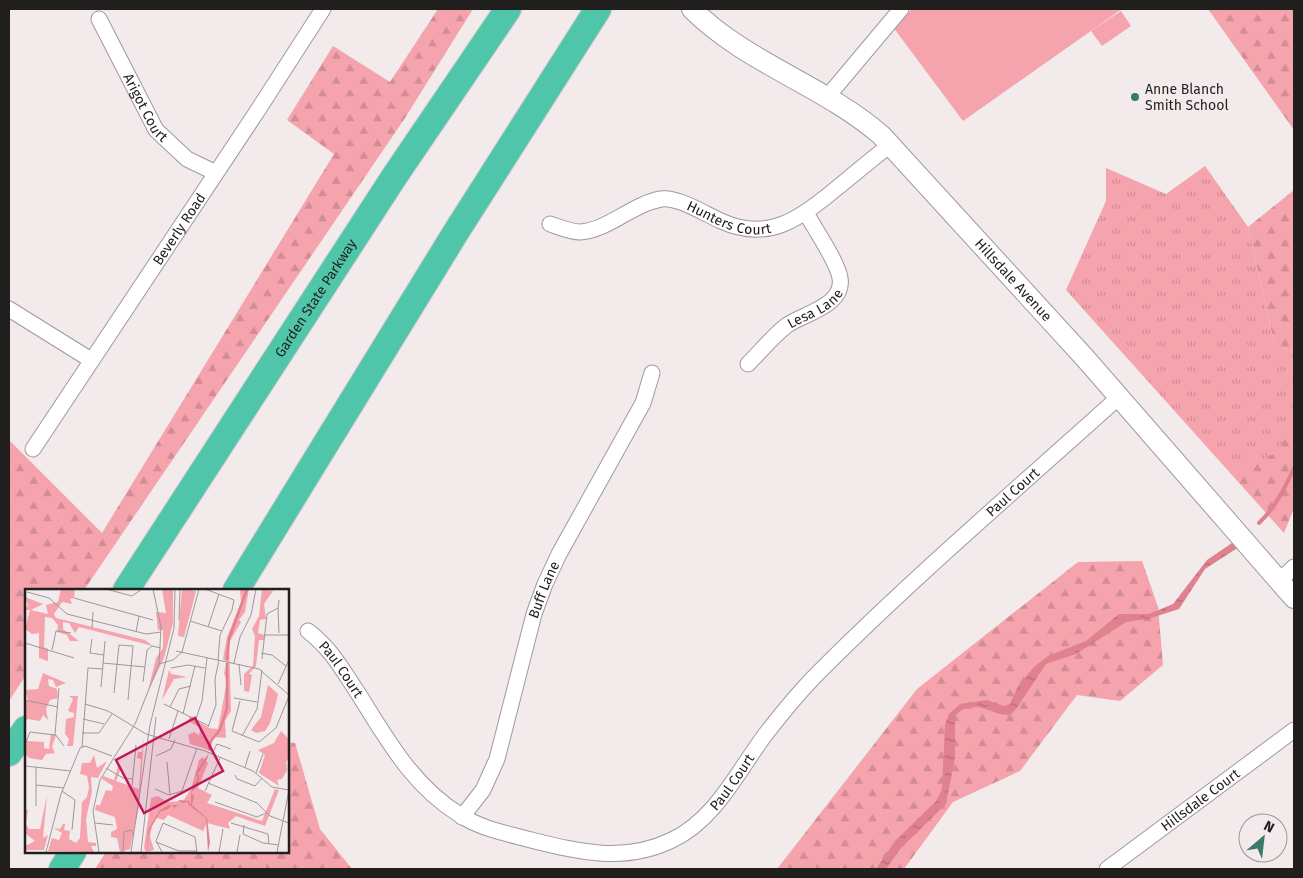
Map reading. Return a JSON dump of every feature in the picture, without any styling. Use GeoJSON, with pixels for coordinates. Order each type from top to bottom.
{"type":"FeatureCollection","features":[{"type":"Feature","properties":{"kind":"highway","name":"Garden State Parkway"},"geometry":{"type":"LineString","coordinates":[[127,589],[383,194],[508,9]]}},
{"type":"Feature","properties":{"kind":"highway"},"geometry":{"type":"LineString","coordinates":[[237,589],[460,225],[598,9]]}},
{"type":"Feature","properties":{"kind":"highway"},"geometry":{"type":"LineString","coordinates":[[9,753],[25,730]]}},
{"type":"Feature","properties":{"kind":"highway"},"geometry":{"type":"LineString","coordinates":[[62,869],[73,853]]}},
{"type":"Feature","properties":{"kind":"street","name":"Beverly Road"},"geometry":{"type":"LineString","coordinates":[[32,449],[323,9]]}},
{"type":"Feature","properties":{"kind":"street","name":"Hillsdale Avenue"},"geometry":{"type":"LineString","coordinates":[[692,9],[719,34],[743,50],[857,114],[890,145],[1119,397],[1294,598]]}},
{"type":"Feature","properties":{"kind":"street"},"geometry":{"type":"LineString","coordinates":[[828,96],[901,9]]}},
{"type":"Feature","properties":{"kind":"street","name":"Arigot Court"},"geometry":{"type":"LineString","coordinates":[[99,20],[156,130],[187,159],[216,173]]}},
{"type":"Feature","properties":{"kind":"street","name":"Hunters Court"},"geometry":{"type":"LineString","coordinates":[[550,224],[579,232],[607,223],[647,203],[661,198],[671,198],[727,224],[745,230],[765,229],[784,225],[806,213],[890,145]]}},
{"type":"Feature","properties":{"kind":"street","name":"Lesa Lane"},"geometry":{"type":"LineString","coordinates":[[748,364],[786,326],[823,307],[838,292],[840,276],[806,213]]}},
{"type":"Feature","properties":{"kind":"street"},"geometry":{"type":"LineString","coordinates":[[9,309],[91,360]]}},
{"type":"Feature","properties":{"kind":"street","name":"Buff Lane"},"geometry":{"type":"LineString","coordinates":[[462,817],[484,790],[494,767],[534,614],[545,584],[559,554],[643,403],[652,373]]}},
{"type":"Feature","properties":{"kind":"street","name":"Paul Court"},"geometry":{"type":"LineString","coordinates":[[308,630],[328,646],[408,770],[424,789],[462,817],[490,829],[585,853],[625,854],[645,851],[674,839],[692,827],[722,796],[766,734],[818,673],[906,589],[1119,397]]}},
{"type":"Feature","properties":{"kind":"street"},"geometry":{"type":"LineString","coordinates":[[1279,581],[1294,567]]}},
{"type":"Feature","properties":{"kind":"street","name":"Hillsdale Court"},"geometry":{"type":"LineString","coordinates":[[1108,869],[1294,730]]}},
{"type":"Feature","properties":{"kind":"green space"},"geometry":{"type":"Polygon","coordinates":[[[438,9],[473,9],[405,118],[85,589],[25,589],[25,677],[9,701],[9,440],[102,533],[334,154],[287,120],[333,46],[390,82],[438,9]]]}},
{"type":"Feature","properties":{"kind":"green space"},"geometry":{"type":"Polygon","coordinates":[[[912,9],[1122,9],[963,121],[893,27],[912,9]]]}},
{"type":"Feature","properties":{"kind":"green space"},"geometry":{"type":"Polygon","coordinates":[[[1208,9],[1294,9],[1294,130],[1208,9]]]}},
{"type":"Feature","properties":{"kind":"green space"},"geometry":{"type":"Polygon","coordinates":[[[1121,11],[1131,26],[1102,46],[1091,31],[1121,11]]]}},
{"type":"Feature","properties":{"kind":"green space"},"geometry":{"type":"Polygon","coordinates":[[[1205,166],[1248,227],[1275,347],[1294,351],[1294,422],[1277,452],[1232,475],[1066,290],[1106,201],[1106,168],[1166,194],[1205,166]]]}},
{"type":"Feature","properties":{"kind":"green space"},"geometry":{"type":"Polygon","coordinates":[[[1294,190],[1294,351],[1275,347],[1248,227],[1294,190]]]}},
{"type":"Feature","properties":{"kind":"green space"},"geometry":{"type":"Polygon","coordinates":[[[1294,422],[1294,508],[1284,533],[1232,475],[1276,452],[1294,422]]]}},
{"type":"Feature","properties":{"kind":"green space"},"geometry":{"type":"Polygon","coordinates":[[[1142,561],[1158,607],[1163,665],[1120,701],[1077,695],[1020,771],[953,802],[904,869],[777,869],[917,689],[1078,562],[1142,561]]]}},
{"type":"Feature","properties":{"kind":"green space"},"geometry":{"type":"Polygon","coordinates":[[[289,742],[295,743],[320,829],[352,869],[95,869],[105,853],[289,853],[289,742]]]}},
{"type":"Feature","properties":{"kind":"water"},"geometry":{"type":"Polygon","coordinates":[[[1235,541],[1239,547],[1205,569],[1179,609],[1148,619],[1126,622],[1076,654],[1046,664],[1010,715],[969,707],[955,716],[955,757],[946,804],[901,848],[886,869],[876,869],[895,841],[936,801],[942,789],[945,725],[949,714],[960,704],[987,700],[1004,706],[1010,704],[1018,686],[1034,667],[1048,656],[1086,641],[1119,614],[1149,614],[1173,604],[1207,560],[1235,541]]]}},
{"type":"Feature","properties":{"kind":"waterway"},"geometry":{"type":"LineString","coordinates":[[1259,523],[1275,504],[1294,468]]}},
{"type":"Feature","properties":{"kind":"place","name":"Anne Blanch Smith School"},"geometry":{"type":"Point","coordinates":[1135,97]}}]}
